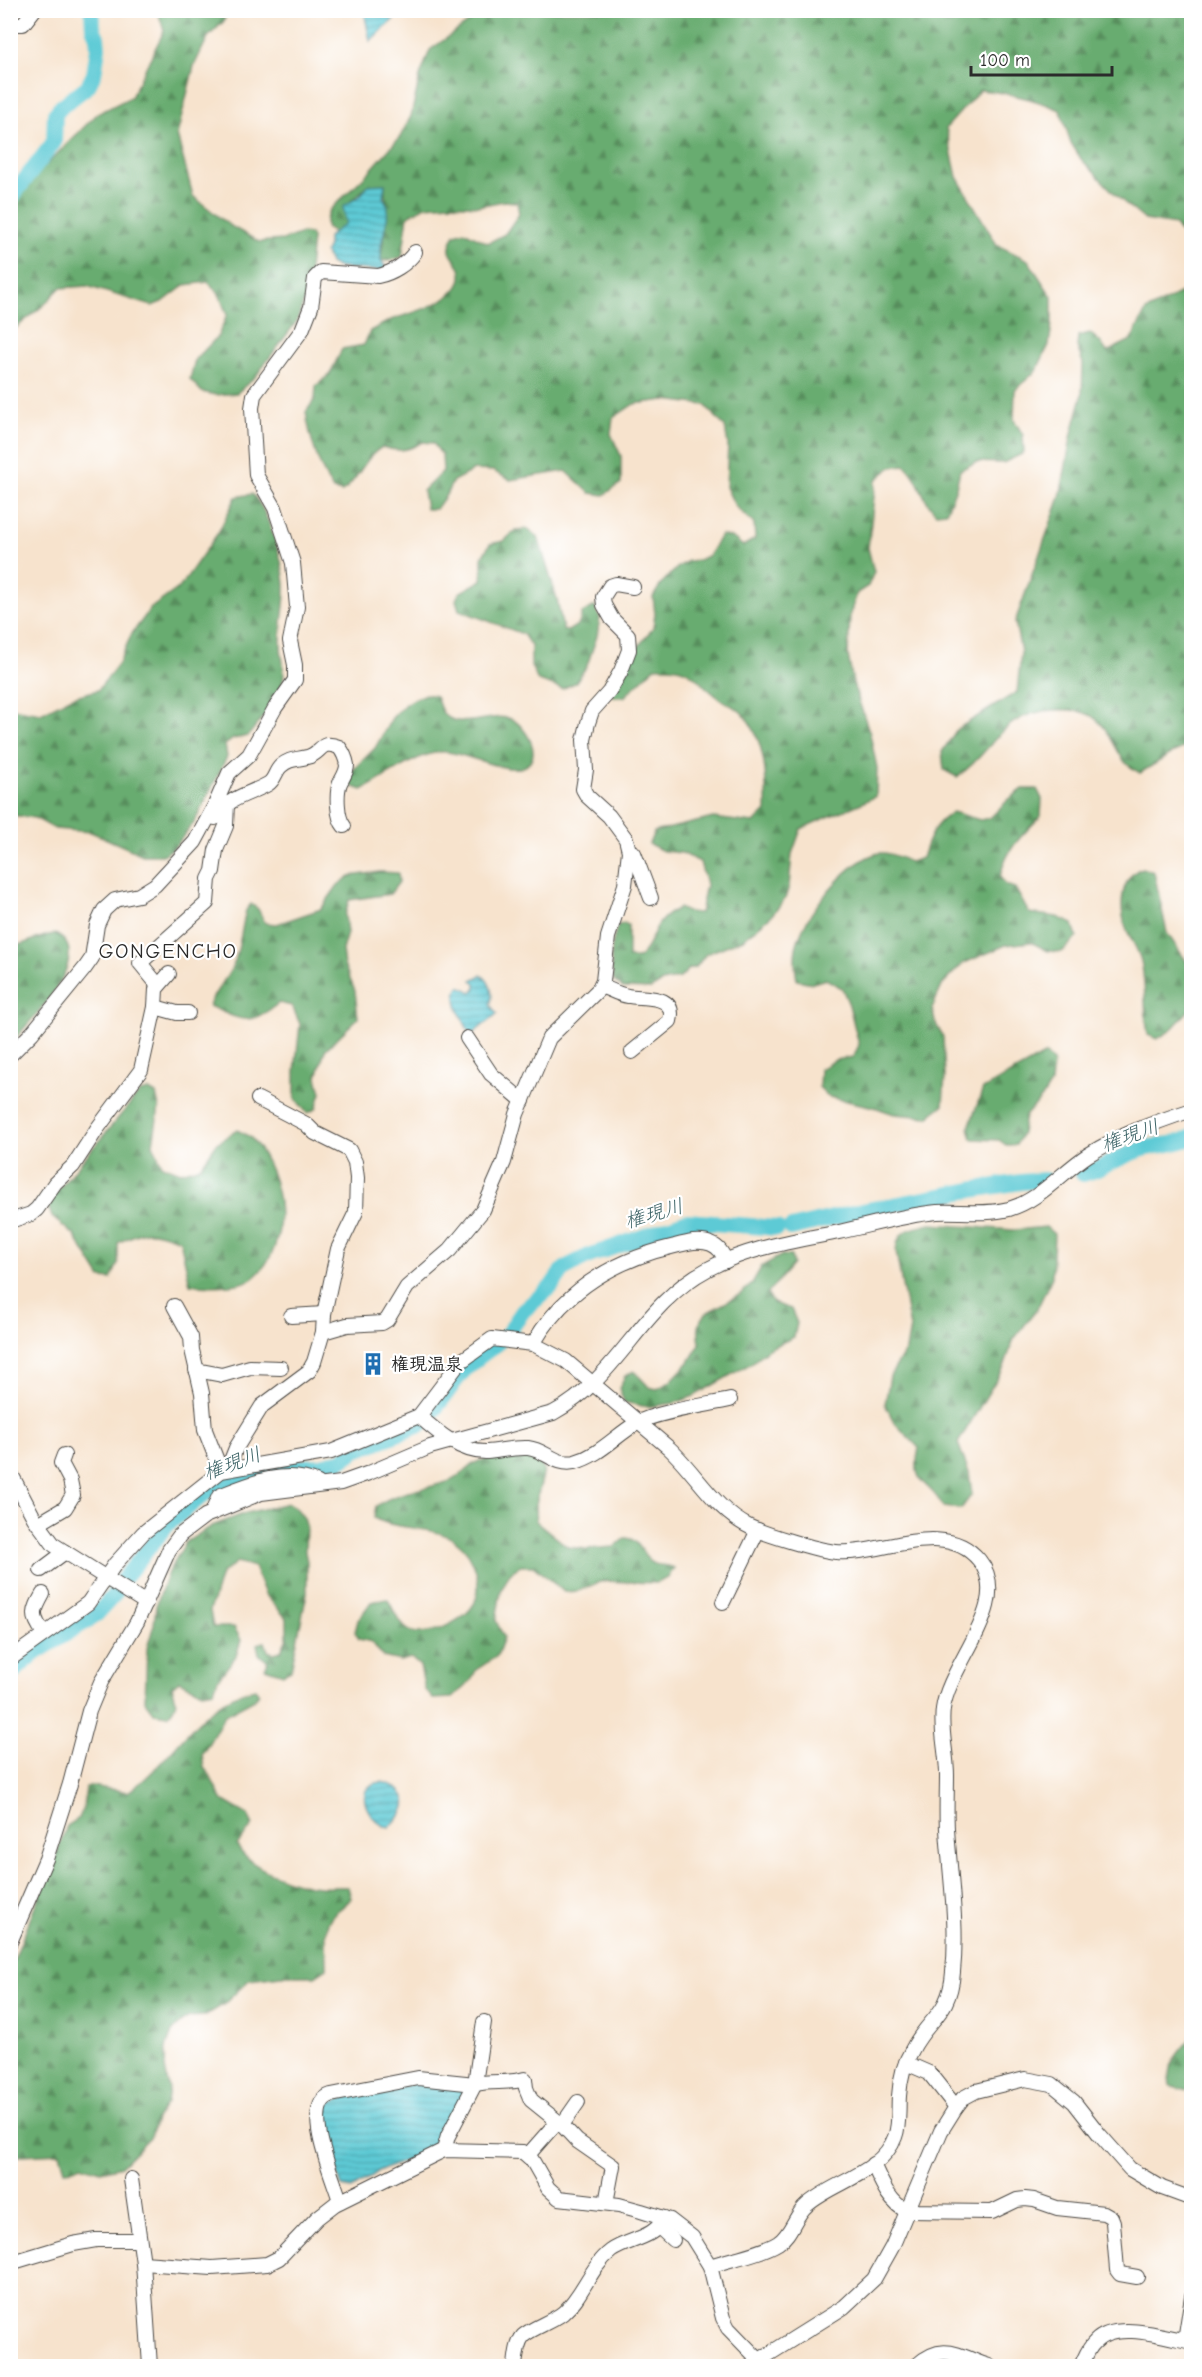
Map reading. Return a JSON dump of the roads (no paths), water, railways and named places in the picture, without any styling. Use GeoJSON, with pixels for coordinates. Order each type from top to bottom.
{"type":"FeatureCollection","features":[{"type":"Feature","properties":{"kind":"street"},"geometry":{"type":"LineString","coordinates":[[10,20],[16,24],[22,24],[34,10]]}},
{"type":"Feature","properties":{"kind":"street"},"geometry":{"type":"LineString","coordinates":[[10,1055],[32,1033],[92,958],[97,925],[104,910],[115,900],[139,895],[155,885],[195,842],[229,773],[249,755],[275,708],[295,680],[295,665],[290,641],[297,607],[293,563],[275,508],[256,475],[252,408],[255,395],[302,330],[311,307],[315,278],[321,272],[378,276],[391,272],[411,258],[415,252]]}},
{"type":"Feature","properties":{"kind":"street"},"geometry":{"type":"LineString","coordinates":[[323,1332],[347,1325],[382,1323],[387,1320],[407,1287],[456,1243],[483,1210],[495,1186],[522,1101],[549,1038],[601,986],[606,969],[608,937],[623,892],[628,851],[626,839],[609,816],[587,796],[583,789],[586,771],[584,740],[592,711],[609,692],[621,671],[629,650],[628,635],[608,613],[603,597],[610,586],[616,584],[633,587]]}},
{"type":"Feature","properties":{"kind":"street"},"geometry":{"type":"LineString","coordinates":[[204,827],[227,803],[246,792],[270,783],[278,768],[289,760],[312,755],[328,745],[339,747],[347,765],[345,777],[339,785],[339,817],[344,826]]}},
{"type":"Feature","properties":{"kind":"street"},"geometry":{"type":"LineString","coordinates":[[158,985],[140,963],[207,903],[209,879],[213,871],[216,850],[226,826],[227,803]]}},
{"type":"Feature","properties":{"kind":"street"},"geometry":{"type":"LineString","coordinates":[[628,851],[634,853],[651,898]]}},
{"type":"Feature","properties":{"kind":"street"},"geometry":{"type":"LineString","coordinates":[[10,1221],[31,1214],[37,1209],[56,1183],[73,1166],[97,1129],[141,1070],[158,985],[169,974]]}},
{"type":"Feature","properties":{"kind":"street"},"geometry":{"type":"LineString","coordinates":[[601,986],[626,996],[656,998],[669,1009],[672,1015],[670,1021],[632,1052]]}},
{"type":"Feature","properties":{"kind":"street"},"geometry":{"type":"LineString","coordinates":[[155,1007],[177,1014],[188,1014]]}},
{"type":"Feature","properties":{"kind":"street"},"geometry":{"type":"LineString","coordinates":[[467,1038],[491,1074],[522,1101]]}},
{"type":"Feature","properties":{"kind":"street"},"geometry":{"type":"LineString","coordinates":[[10,1659],[88,1603],[108,1580],[126,1550],[143,1533],[224,1469],[262,1406],[309,1371],[314,1362],[323,1332],[324,1314],[338,1249],[356,1212],[358,1194],[355,1162],[349,1150],[258,1099]]}},
{"type":"Feature","properties":{"kind":"street"},"geometry":{"type":"LineString","coordinates":[[10,1942],[46,1858],[70,1784],[89,1711],[101,1682],[126,1642],[170,1550],[191,1524],[261,1493],[341,1483],[451,1440],[553,1413],[570,1404],[593,1386],[656,1307],[695,1276],[726,1261],[755,1251],[915,1215],[994,1212],[1009,1209],[1026,1202],[1104,1145],[1151,1124],[1191,1110]]}},
{"type":"Feature","properties":{"kind":"street"},"geometry":{"type":"LineString","coordinates":[[533,1344],[541,1330],[571,1297],[609,1270],[628,1260],[647,1253],[699,1241],[719,1248],[726,1261]]}},
{"type":"Feature","properties":{"kind":"street"},"geometry":{"type":"LineString","coordinates":[[174,1306],[191,1336],[202,1393],[205,1430],[224,1469]]}},
{"type":"Feature","properties":{"kind":"street"},"geometry":{"type":"LineString","coordinates":[[291,1316],[324,1314]]}},
{"type":"Feature","properties":{"kind":"street"},"geometry":{"type":"LineString","coordinates":[[212,1513],[219,1496],[251,1483],[271,1470],[423,1420],[460,1362],[486,1342],[500,1340],[533,1344],[566,1361],[685,1462],[728,1513],[738,1521],[758,1530],[835,1552],[945,1540],[964,1546],[985,1569],[990,1591],[986,1610],[951,1682],[943,1714],[954,1949],[953,1974],[947,2001],[942,2011],[912,2048],[906,2063],[899,2095],[896,2137],[886,2154],[873,2164],[806,2206],[788,2234],[775,2245],[710,2266]]}},
{"type":"Feature","properties":{"kind":"street"},"geometry":{"type":"LineString","coordinates":[[196,1370],[222,1375],[250,1367],[281,1368]]}},
{"type":"Feature","properties":{"kind":"street"},"geometry":{"type":"LineString","coordinates":[[423,1420],[468,1449],[485,1452],[529,1448],[541,1452],[554,1461],[571,1463],[588,1458],[637,1423],[730,1400]]}},
{"type":"Feature","properties":{"kind":"street"},"geometry":{"type":"LineString","coordinates":[[38,1524],[64,1508],[73,1495],[70,1480],[61,1463],[64,1455]]}},
{"type":"Feature","properties":{"kind":"street"},"geometry":{"type":"LineString","coordinates":[[224,1469],[271,1470],[284,1477],[315,1481],[322,1486]]}},
{"type":"Feature","properties":{"kind":"street"},"geometry":{"type":"LineString","coordinates":[[10,1472],[38,1524],[54,1545],[146,1603]]}},
{"type":"Feature","properties":{"kind":"street"},"geometry":{"type":"LineString","coordinates":[[723,1602],[758,1530]]}},
{"type":"Feature","properties":{"kind":"street"},"geometry":{"type":"LineString","coordinates":[[41,1570],[65,1552]]}},
{"type":"Feature","properties":{"kind":"street"},"geometry":{"type":"LineString","coordinates":[[39,1596],[34,1616],[44,1633]]}},
{"type":"Feature","properties":{"kind":"street"},"geometry":{"type":"LineString","coordinates":[[444,2150],[448,2136],[475,2084],[484,2022]]}},
{"type":"Feature","properties":{"kind":"street"},"geometry":{"type":"LineString","coordinates":[[906,2063],[930,2073],[956,2107]]}},
{"type":"Feature","properties":{"kind":"street"},"geometry":{"type":"LineString","coordinates":[[340,2201],[319,2134],[318,2109],[324,2097],[418,2078],[475,2084],[525,2079],[531,2100],[560,2123],[577,2141],[614,2166],[606,2203]]}},
{"type":"Feature","properties":{"kind":"street"},"geometry":{"type":"LineString","coordinates":[[143,2262],[212,2268],[267,2264],[279,2258],[317,2218],[340,2201],[444,2150],[523,2152],[528,2155],[548,2188],[559,2198],[606,2203],[692,2237],[710,2266],[723,2318],[754,2364],[804,2334],[862,2292],[883,2265],[941,2131],[963,2098],[976,2091],[1025,2079],[1052,2084],[1074,2102],[1130,2169],[1162,2188],[1191,2199]]}},
{"type":"Feature","properties":{"kind":"street"},"geometry":{"type":"LineString","coordinates":[[528,2155],[578,2102]]}},
{"type":"Feature","properties":{"kind":"street"},"geometry":{"type":"LineString","coordinates":[[873,2164],[890,2196],[907,2211],[992,2212],[1017,2200],[1025,2199],[1058,2208],[1104,2213],[1111,2217],[1113,2222],[1117,2270],[1120,2274],[1137,2277]]}},
{"type":"Feature","properties":{"kind":"street"},"geometry":{"type":"LineString","coordinates":[[131,2179],[138,2240],[143,2262],[150,2367]]}},
{"type":"Feature","properties":{"kind":"street"},"geometry":{"type":"LineString","coordinates":[[661,2223],[673,2240]]}},
{"type":"Feature","properties":{"kind":"street"},"geometry":{"type":"LineString","coordinates":[[515,2367],[518,2347],[525,2334],[545,2325],[572,2304],[610,2252],[661,2223]]}},
{"type":"Feature","properties":{"kind":"street"},"geometry":{"type":"LineString","coordinates":[[10,2263],[73,2244],[96,2240],[138,2240]]}},
{"type":"Feature","properties":{"kind":"street"},"geometry":{"type":"LineString","coordinates":[[1080,2367],[1096,2340],[1113,2332],[1135,2332],[1188,2341],[1191,2296]]}},
{"type":"Feature","properties":{"kind":"street"},"geometry":{"type":"LineString","coordinates":[[916,2367],[927,2356],[940,2351],[989,2367]]}},
{"type":"Feature","properties":{"kind":"water"},"geometry":{"type":"Polygon","coordinates":[[[364,10],[403,11],[370,41],[364,10]]]}},
{"type":"Feature","properties":{"kind":"water"},"geometry":{"type":"Polygon","coordinates":[[[385,184],[383,197],[388,206],[381,245],[381,260],[385,271],[339,268],[330,263],[325,252],[328,237],[346,223],[343,207],[361,195],[368,185],[385,184]]]}},
{"type":"Feature","properties":{"kind":"water"},"geometry":{"type":"Polygon","coordinates":[[[481,975],[489,984],[492,993],[490,1005],[497,1014],[471,1035],[457,1004],[457,992],[460,986],[471,992],[476,989],[476,983],[472,980],[481,975]]]}},
{"type":"Feature","properties":{"kind":"water"},"geometry":{"type":"Polygon","coordinates":[[[381,1782],[397,1788],[405,1802],[402,1813],[389,1828],[374,1818],[366,1804],[366,1790],[381,1782]]]}},
{"type":"Feature","properties":{"kind":"water"},"geometry":{"type":"Polygon","coordinates":[[[417,2083],[465,2087],[467,2092],[438,2146],[378,2172],[352,2189],[342,2187],[323,2117],[329,2103],[346,2097],[417,2083]]]}},
{"type":"Feature","properties":{"kind":"waterway"},"geometry":{"type":"LineString","coordinates":[[10,199],[54,142],[55,114],[88,86],[94,74],[98,48],[93,28],[92,10]]}},
{"type":"Feature","properties":{"kind":"waterway","name":"権現川"},"geometry":{"type":"LineString","coordinates":[[1083,1174],[1140,1150],[1192,1137]]}},
{"type":"Feature","properties":{"kind":"waterway","name":"権現川"},"geometry":{"type":"LineString","coordinates":[[791,1228],[862,1211],[971,1190],[1045,1180]]}},
{"type":"Feature","properties":{"kind":"waterway","name":"権現川"},"geometry":{"type":"LineString","coordinates":[[506,1336],[523,1311],[551,1287],[567,1267],[589,1256],[687,1221],[777,1228]]}},
{"type":"Feature","properties":{"kind":"waterway","name":"権現川"},"geometry":{"type":"LineString","coordinates":[[10,1675],[35,1653],[95,1616],[169,1523],[208,1491],[260,1471],[321,1466],[340,1461],[356,1450],[420,1425],[465,1370],[497,1344]]}},
{"type":"Feature","properties":{"kind":"place","name":"権現温泉"},"geometry":{"type":"Point","coordinates":[373,1364]}},
{"type":"Feature","properties":{"kind":"district","name":"GONGENCHO"},"geometry":{"type":"Point","coordinates":[168,951]}}]}
